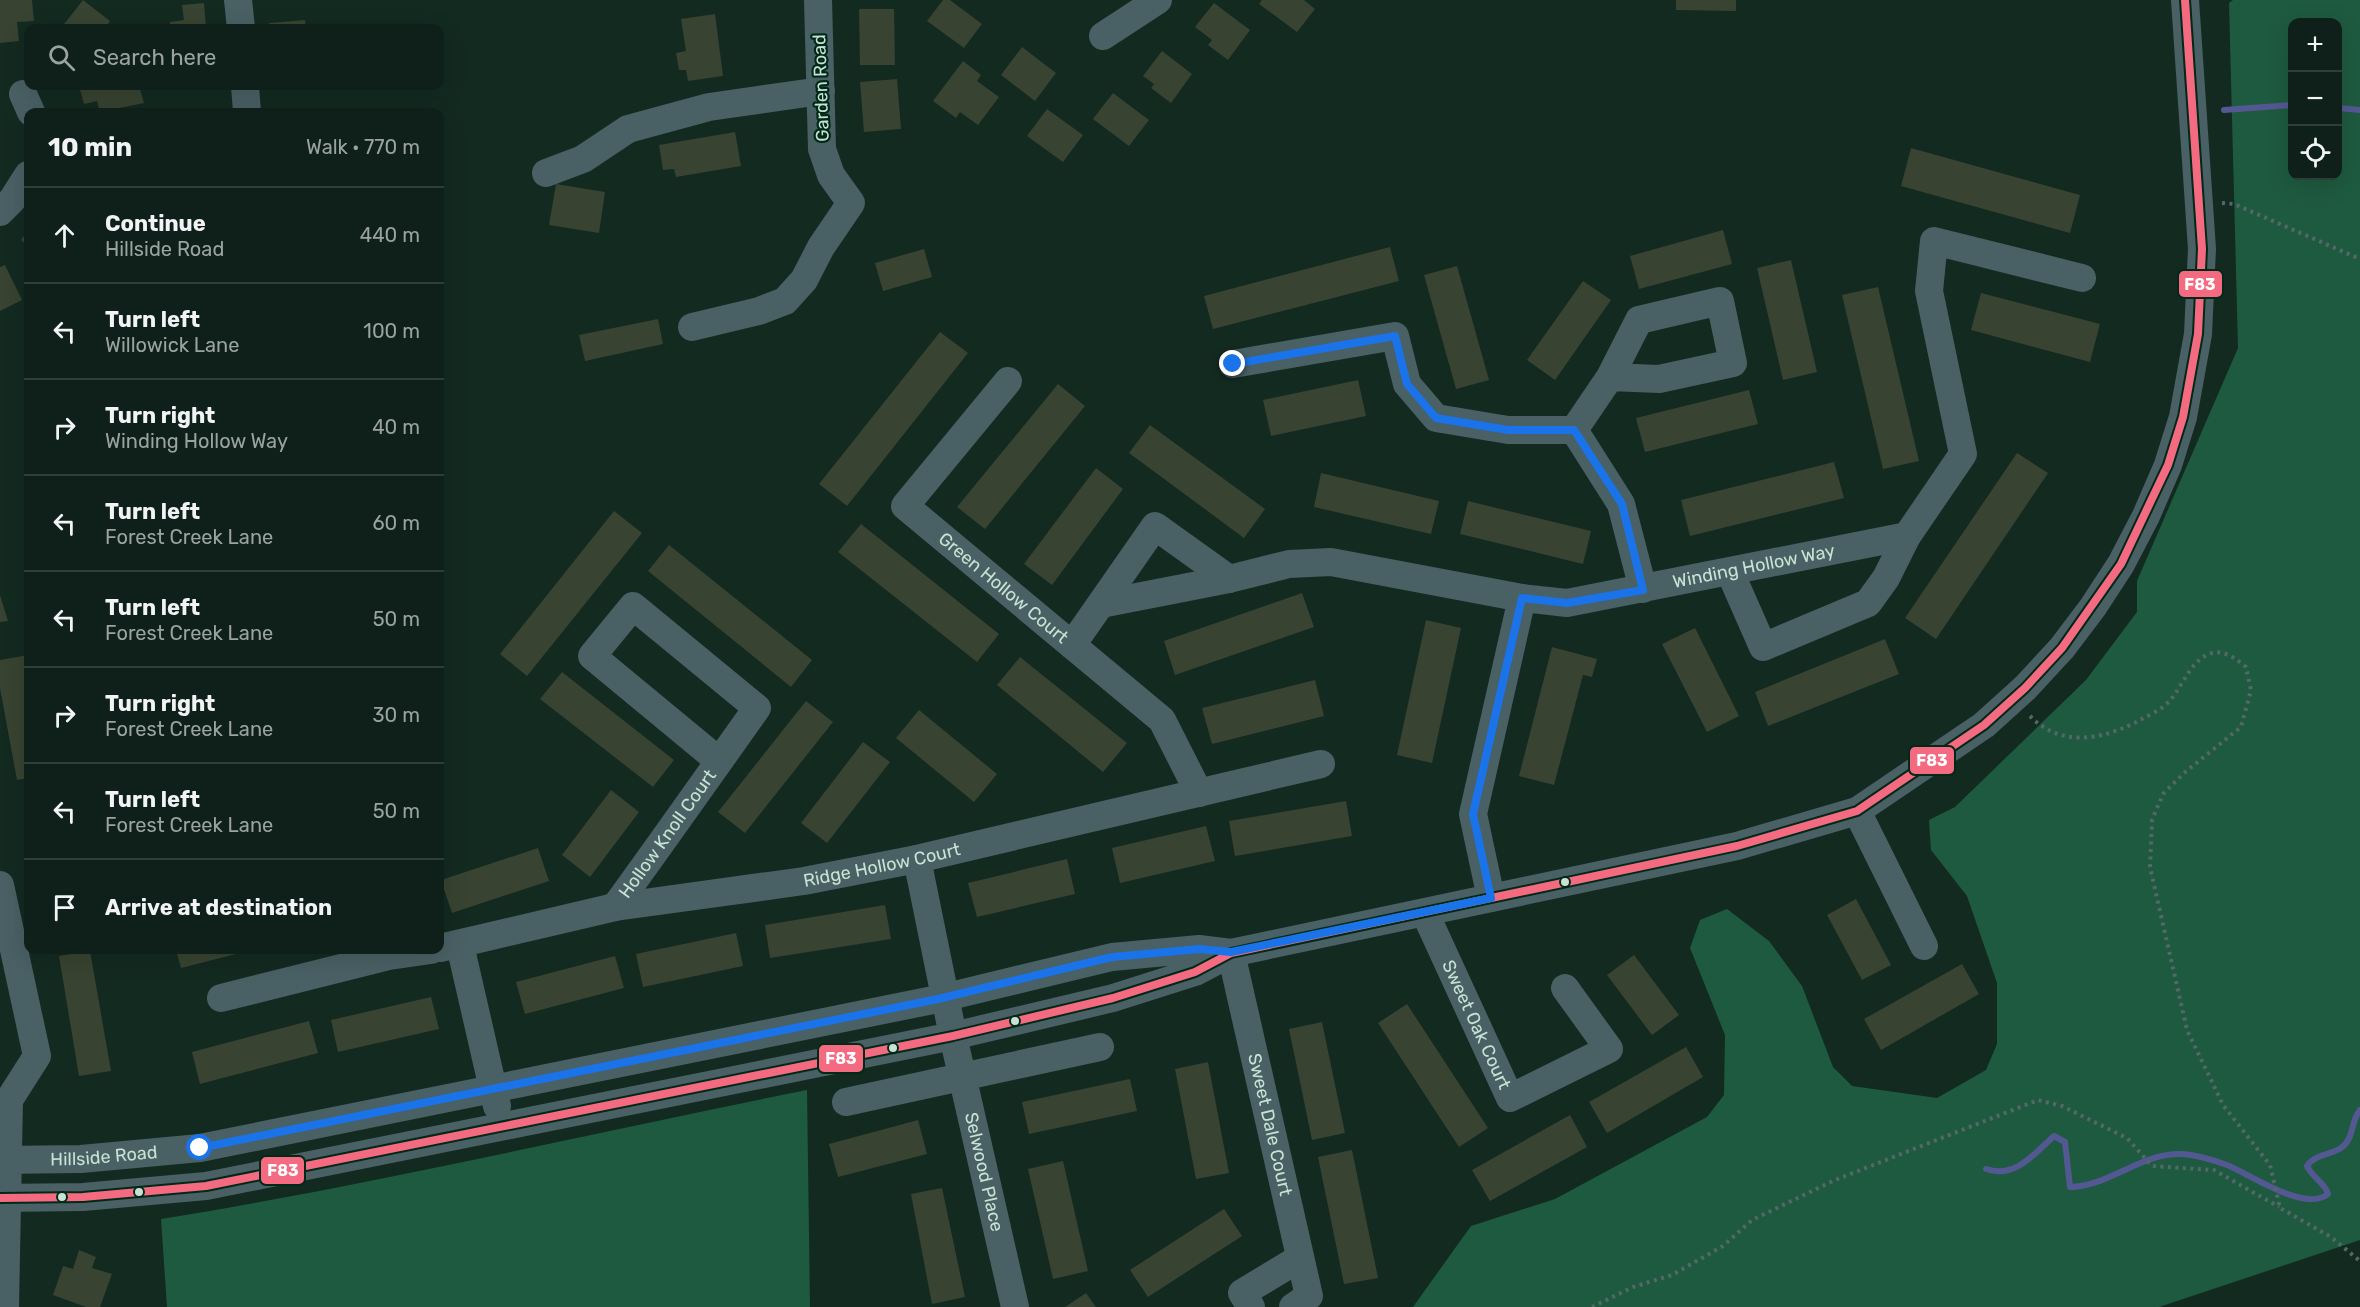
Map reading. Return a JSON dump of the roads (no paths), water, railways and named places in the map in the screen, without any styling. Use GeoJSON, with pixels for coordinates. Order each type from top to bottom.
{"type":"FeatureCollection","features":[{"type":"Feature","properties":{"kind":"street"},"geometry":{"type":"LineString","coordinates":[[238,0],[241,24]]}},
{"type":"Feature","properties":{"kind":"street","name":"Garden Road"},"geometry":{"type":"LineString","coordinates":[[692,327],[759,311],[785,301],[804,280],[821,247],[851,203],[831,175],[822,149],[818,0]]}},
{"type":"Feature","properties":{"kind":"street"},"geometry":{"type":"LineString","coordinates":[[1103,36],[1158,0]]}},
{"type":"Feature","properties":{"kind":"street","name":"Hillside Road"},"geometry":{"type":"LineString","coordinates":[[4,1160],[81,1159],[200,1148],[945,997],[1112,957],[1199,949],[1231,952],[1425,913],[1737,846],[1857,811],[1975,731],[2016,697],[2062,648],[2094,608],[2121,564],[2146,516],[2168,465],[2183,417],[2198,334],[2202,249],[2185,0]]}},
{"type":"Feature","properties":{"kind":"street"},"geometry":{"type":"LineString","coordinates":[[245,90],[247,108]]}},
{"type":"Feature","properties":{"kind":"street"},"geometry":{"type":"LineString","coordinates":[[546,173],[583,159],[614,136],[637,126],[709,107],[821,91]]}},
{"type":"Feature","properties":{"kind":"street"},"geometry":{"type":"LineString","coordinates":[[0,212],[12,200],[24,181]]}},
{"type":"Feature","properties":{"kind":"street"},"geometry":{"type":"LineString","coordinates":[[1730,572],[1763,647],[1868,603],[1886,578],[1907,536],[1963,454],[1929,291],[1934,241],[2082,278]]}},
{"type":"Feature","properties":{"kind":"street"},"geometry":{"type":"LineString","coordinates":[[1233,364],[1395,336],[1407,384],[1436,418],[1508,430],[1574,430]]}},
{"type":"Feature","properties":{"kind":"street"},"geometry":{"type":"LineString","coordinates":[[1574,430],[1610,377]]}},
{"type":"Feature","properties":{"kind":"street","name":"Green Hollow Court"},"geometry":{"type":"LineString","coordinates":[[1008,381],[905,506],[1162,720],[1199,793]]}},
{"type":"Feature","properties":{"kind":"street"},"geometry":{"type":"LineString","coordinates":[[1574,430],[1622,504],[1643,590]]}},
{"type":"Feature","properties":{"kind":"street"},"geometry":{"type":"LineString","coordinates":[[1072,645],[1155,526],[1229,579]]}},
{"type":"Feature","properties":{"kind":"street","name":"Winding Hollow Way"},"geometry":{"type":"LineString","coordinates":[[1101,604],[1229,579],[1289,564],[1330,562],[1522,598],[1567,603],[1643,590],[1907,536]]}},
{"type":"Feature","properties":{"kind":"street"},"geometry":{"type":"LineString","coordinates":[[1491,898],[1473,814],[1522,598]]}},
{"type":"Feature","properties":{"kind":"street","name":"Hollow Knoll Court"},"geometry":{"type":"LineString","coordinates":[[615,907],[719,761],[756,708],[633,606],[592,656],[719,761]]}},
{"type":"Feature","properties":{"kind":"street","name":"Ridge Hollow Court"},"geometry":{"type":"LineString","coordinates":[[450,947],[615,907],[804,881],[916,859],[1321,764]]}},
{"type":"Feature","properties":{"kind":"street"},"geometry":{"type":"LineString","coordinates":[[1857,811],[1924,946]]}},
{"type":"Feature","properties":{"kind":"street","name":"Selwood Place"},"geometry":{"type":"LineString","coordinates":[[916,859],[962,1077],[1015,1307]]}},
{"type":"Feature","properties":{"kind":"street"},"geometry":{"type":"LineString","coordinates":[[0,885],[7,954],[37,1056],[9,1100],[3,1198],[5,1307]]}},
{"type":"Feature","properties":{"kind":"street","name":"Sweet Oak Court"},"geometry":{"type":"LineString","coordinates":[[1425,913],[1510,1098],[1609,1049],[1565,988]]}},
{"type":"Feature","properties":{"kind":"street"},"geometry":{"type":"LineString","coordinates":[[450,947],[493,1089],[501,1126]]}},
{"type":"Feature","properties":{"kind":"street","name":"Hillside Road"},"geometry":{"type":"LineString","coordinates":[[3,1198],[83,1197],[206,1186],[953,1036],[1113,998],[1195,972],[1231,952]]}},
{"type":"Feature","properties":{"kind":"street","name":"Sweet Dale Court"},"geometry":{"type":"LineString","coordinates":[[1231,952],[1300,1258],[1301,1301]]}},
{"type":"Feature","properties":{"kind":"street"},"geometry":{"type":"LineString","coordinates":[[221,998],[383,954]]}},
{"type":"Feature","properties":{"kind":"street"},"geometry":{"type":"LineString","coordinates":[[846,1102],[1100,1047]]}},
{"type":"Feature","properties":{"kind":"street"},"geometry":{"type":"LineString","coordinates":[[1251,1307],[1242,1293],[1300,1258]]}},
{"type":"Feature","properties":{"kind":"waterway"},"geometry":{"type":"LineString","coordinates":[[2224,110],[2288,105]]}},
{"type":"Feature","properties":{"kind":"waterway"},"geometry":{"type":"LineString","coordinates":[[2342,108],[2360,110]]}},
{"type":"Feature","properties":{"kind":"waterway"},"geometry":{"type":"LineString","coordinates":[[1986,1169],[2006,1171],[2015,1168],[2054,1136],[2065,1142],[2070,1187],[2086,1185],[2144,1161],[2175,1154],[2191,1155],[2227,1165],[2292,1196],[2318,1199],[2328,1194],[2307,1166],[2318,1157],[2337,1150],[2345,1144],[2351,1135],[2360,1110]]}}]}
